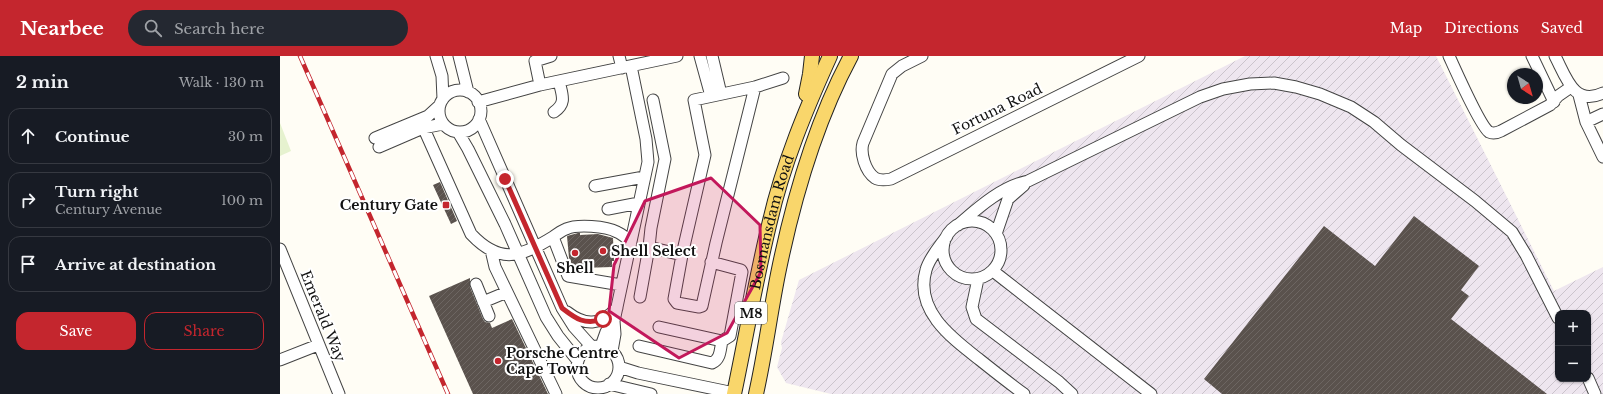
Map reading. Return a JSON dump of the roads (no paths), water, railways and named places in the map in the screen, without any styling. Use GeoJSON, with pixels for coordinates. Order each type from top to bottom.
{"type":"FeatureCollection","features":[{"type":"Feature","properties":{"kind":"main road","name":"Bosmansdam Road"},"geometry":{"type":"LineString","coordinates":[[739,394],[770,220],[796,137],[811,98],[830,56]]}},
{"type":"Feature","properties":{"kind":"main road","name":"Bosmansdam Road"},"geometry":{"type":"LineString","coordinates":[[756,394],[778,274],[797,197],[829,103],[851,56]]}},
{"type":"Feature","properties":{"kind":"main road"},"geometry":{"type":"LineString","coordinates":[[796,137],[798,122],[808,88],[811,57]]}},
{"type":"Feature","properties":{"kind":"main road"},"geometry":{"type":"LineString","coordinates":[[739,394],[778,274]]}},
{"type":"Feature","properties":{"kind":"street"},"geometry":{"type":"LineString","coordinates":[[421,124],[441,102],[452,92],[463,90],[474,96],[478,102],[480,114],[479,119],[473,128],[463,132],[458,132],[447,128],[443,124],[440,118],[441,102],[442,76],[436,56]]}},
{"type":"Feature","properties":{"kind":"street"},"geometry":{"type":"LineString","coordinates":[[459,56],[468,92]]}},
{"type":"Feature","properties":{"kind":"street"},"geometry":{"type":"LineString","coordinates":[[540,85],[535,61],[551,56]]}},
{"type":"Feature","properties":{"kind":"street"},"geometry":{"type":"LineString","coordinates":[[601,348],[606,332],[614,321],[648,162],[648,152],[626,67],[619,56]]}},
{"type":"Feature","properties":{"kind":"street"},"geometry":{"type":"LineString","coordinates":[[478,102],[540,85],[676,56]]}},
{"type":"Feature","properties":{"kind":"street"},"geometry":{"type":"LineString","coordinates":[[700,56],[716,95]]}},
{"type":"Feature","properties":{"kind":"street"},"geometry":{"type":"LineString","coordinates":[[712,56],[716,95]]}},
{"type":"Feature","properties":{"kind":"street","name":"Fortuna Road"},"geometry":{"type":"LineString","coordinates":[[922,56],[896,70],[889,79],[861,148],[861,154],[875,178],[881,180],[891,179],[1138,56]]}},
{"type":"Feature","properties":{"kind":"street"},"geometry":{"type":"LineString","coordinates":[[1449,56],[1477,113],[1490,133],[1495,134],[1501,131],[1554,102],[1558,96],[1575,91],[1586,97],[1594,97],[1603,92]]}},
{"type":"Feature","properties":{"kind":"street"},"geometry":{"type":"LineString","coordinates":[[1532,56],[1554,102]]}},
{"type":"Feature","properties":{"kind":"street"},"geometry":{"type":"LineString","coordinates":[[1555,56],[1575,91],[1586,122],[1603,157]]}},
{"type":"Feature","properties":{"kind":"street"},"geometry":{"type":"LineString","coordinates":[[755,87],[701,307],[677,303],[674,299],[682,255],[704,155],[694,101],[696,99],[755,87],[783,78]]}},
{"type":"Feature","properties":{"kind":"street"},"geometry":{"type":"LineString","coordinates":[[554,112],[562,103],[559,81]]}},
{"type":"Feature","properties":{"kind":"street"},"geometry":{"type":"LineString","coordinates":[[1024,394],[953,338],[939,324],[931,313],[925,292],[926,269],[947,236],[985,202],[1020,182],[1028,180],[1200,97],[1223,89],[1250,84],[1274,83],[1296,86],[1351,107],[1374,122],[1401,145],[1504,224],[1520,243],[1555,312]]}},
{"type":"Feature","properties":{"kind":"street"},"geometry":{"type":"LineString","coordinates":[[640,297],[651,228],[665,159],[653,100]]}},
{"type":"Feature","properties":{"kind":"street"},"geometry":{"type":"LineString","coordinates":[[1586,122],[1603,114]]}},
{"type":"Feature","properties":{"kind":"street"},"geometry":{"type":"LineString","coordinates":[[479,119],[562,308],[574,328],[617,358],[619,367],[617,376],[603,388]]}},
{"type":"Feature","properties":{"kind":"street"},"geometry":{"type":"LineString","coordinates":[[421,124],[472,234],[484,246],[491,250],[511,255],[520,255],[568,228],[583,227],[607,228],[618,232],[630,241]]}},
{"type":"Feature","properties":{"kind":"street"},"geometry":{"type":"LineString","coordinates":[[377,143],[421,124],[443,124]]}},
{"type":"Feature","properties":{"kind":"street"},"geometry":{"type":"LineString","coordinates":[[458,132],[520,255],[550,324],[578,361]]}},
{"type":"Feature","properties":{"kind":"street"},"geometry":{"type":"LineString","coordinates":[[595,186],[644,177]]}},
{"type":"Feature","properties":{"kind":"street"},"geometry":{"type":"LineString","coordinates":[[996,234],[1008,199],[1028,180]]}},
{"type":"Feature","properties":{"kind":"street"},"geometry":{"type":"LineString","coordinates":[[608,208],[639,203]]}},
{"type":"Feature","properties":{"kind":"street"},"geometry":{"type":"LineString","coordinates":[[947,236],[943,245],[943,255],[946,264],[952,272],[969,280],[985,277],[993,271],[1000,258],[1001,250],[1000,241],[996,234],[987,225],[974,221],[958,225]]}},
{"type":"Feature","properties":{"kind":"street"},"geometry":{"type":"LineString","coordinates":[[553,237],[568,276],[621,285]]}},
{"type":"Feature","properties":{"kind":"street"},"geometry":{"type":"LineString","coordinates":[[649,247],[682,255]]}},
{"type":"Feature","properties":{"kind":"street","name":"Emerald Way"},"geometry":{"type":"LineString","coordinates":[[280,250],[284,271],[339,394]]}},
{"type":"Feature","properties":{"kind":"street"},"geometry":{"type":"LineString","coordinates":[[491,250],[495,267],[556,394]]}},
{"type":"Feature","properties":{"kind":"street"},"geometry":{"type":"LineString","coordinates":[[659,327],[722,341],[730,336],[742,272],[741,270],[711,262]]}},
{"type":"Feature","properties":{"kind":"street"},"geometry":{"type":"LineString","coordinates":[[993,271],[1151,394]]}},
{"type":"Feature","properties":{"kind":"street"},"geometry":{"type":"LineString","coordinates":[[978,279],[972,307],[976,319],[1059,382],[1072,394]]}},
{"type":"Feature","properties":{"kind":"street"},"geometry":{"type":"LineString","coordinates":[[476,284],[489,316]]}},
{"type":"Feature","properties":{"kind":"street"},"geometry":{"type":"LineString","coordinates":[[484,302],[507,292]]}},
{"type":"Feature","properties":{"kind":"street"},"geometry":{"type":"LineString","coordinates":[[562,308],[578,319],[588,322],[605,318],[617,308]]}},
{"type":"Feature","properties":{"kind":"street"},"geometry":{"type":"LineString","coordinates":[[639,346],[712,363],[719,358],[722,341]]}},
{"type":"Feature","properties":{"kind":"street"},"geometry":{"type":"LineString","coordinates":[[280,360],[318,345]]}},
{"type":"Feature","properties":{"kind":"street"},"geometry":{"type":"LineString","coordinates":[[601,348],[583,352],[578,361],[577,370],[583,381],[593,387],[651,394]]}},
{"type":"Feature","properties":{"kind":"street"},"geometry":{"type":"LineString","coordinates":[[619,367],[638,373],[739,394]]}},
{"type":"Feature","properties":{"kind":"street"},"geometry":{"type":"LineString","coordinates":[[582,394],[583,381]]}},
{"type":"Feature","properties":{"kind":"street"},"geometry":{"type":"LineString","coordinates":[[1590,382],[1595,394]]}},
{"type":"Feature","properties":{"kind":"railway"},"geometry":{"type":"LineString","coordinates":[[300,56],[448,394]]}},
{"type":"Feature","properties":{"kind":"place","name":"Century Gate"},"geometry":{"type":"Point","coordinates":[446,205]}},
{"type":"Feature","properties":{"kind":"place","name":"Shell Select"},"geometry":{"type":"Point","coordinates":[603,251]}},
{"type":"Feature","properties":{"kind":"place","name":"Shell"},"geometry":{"type":"Point","coordinates":[575,253]}},
{"type":"Feature","properties":{"kind":"place","name":"Porsche Centre Cape Town"},"geometry":{"type":"Point","coordinates":[498,361]}}]}
